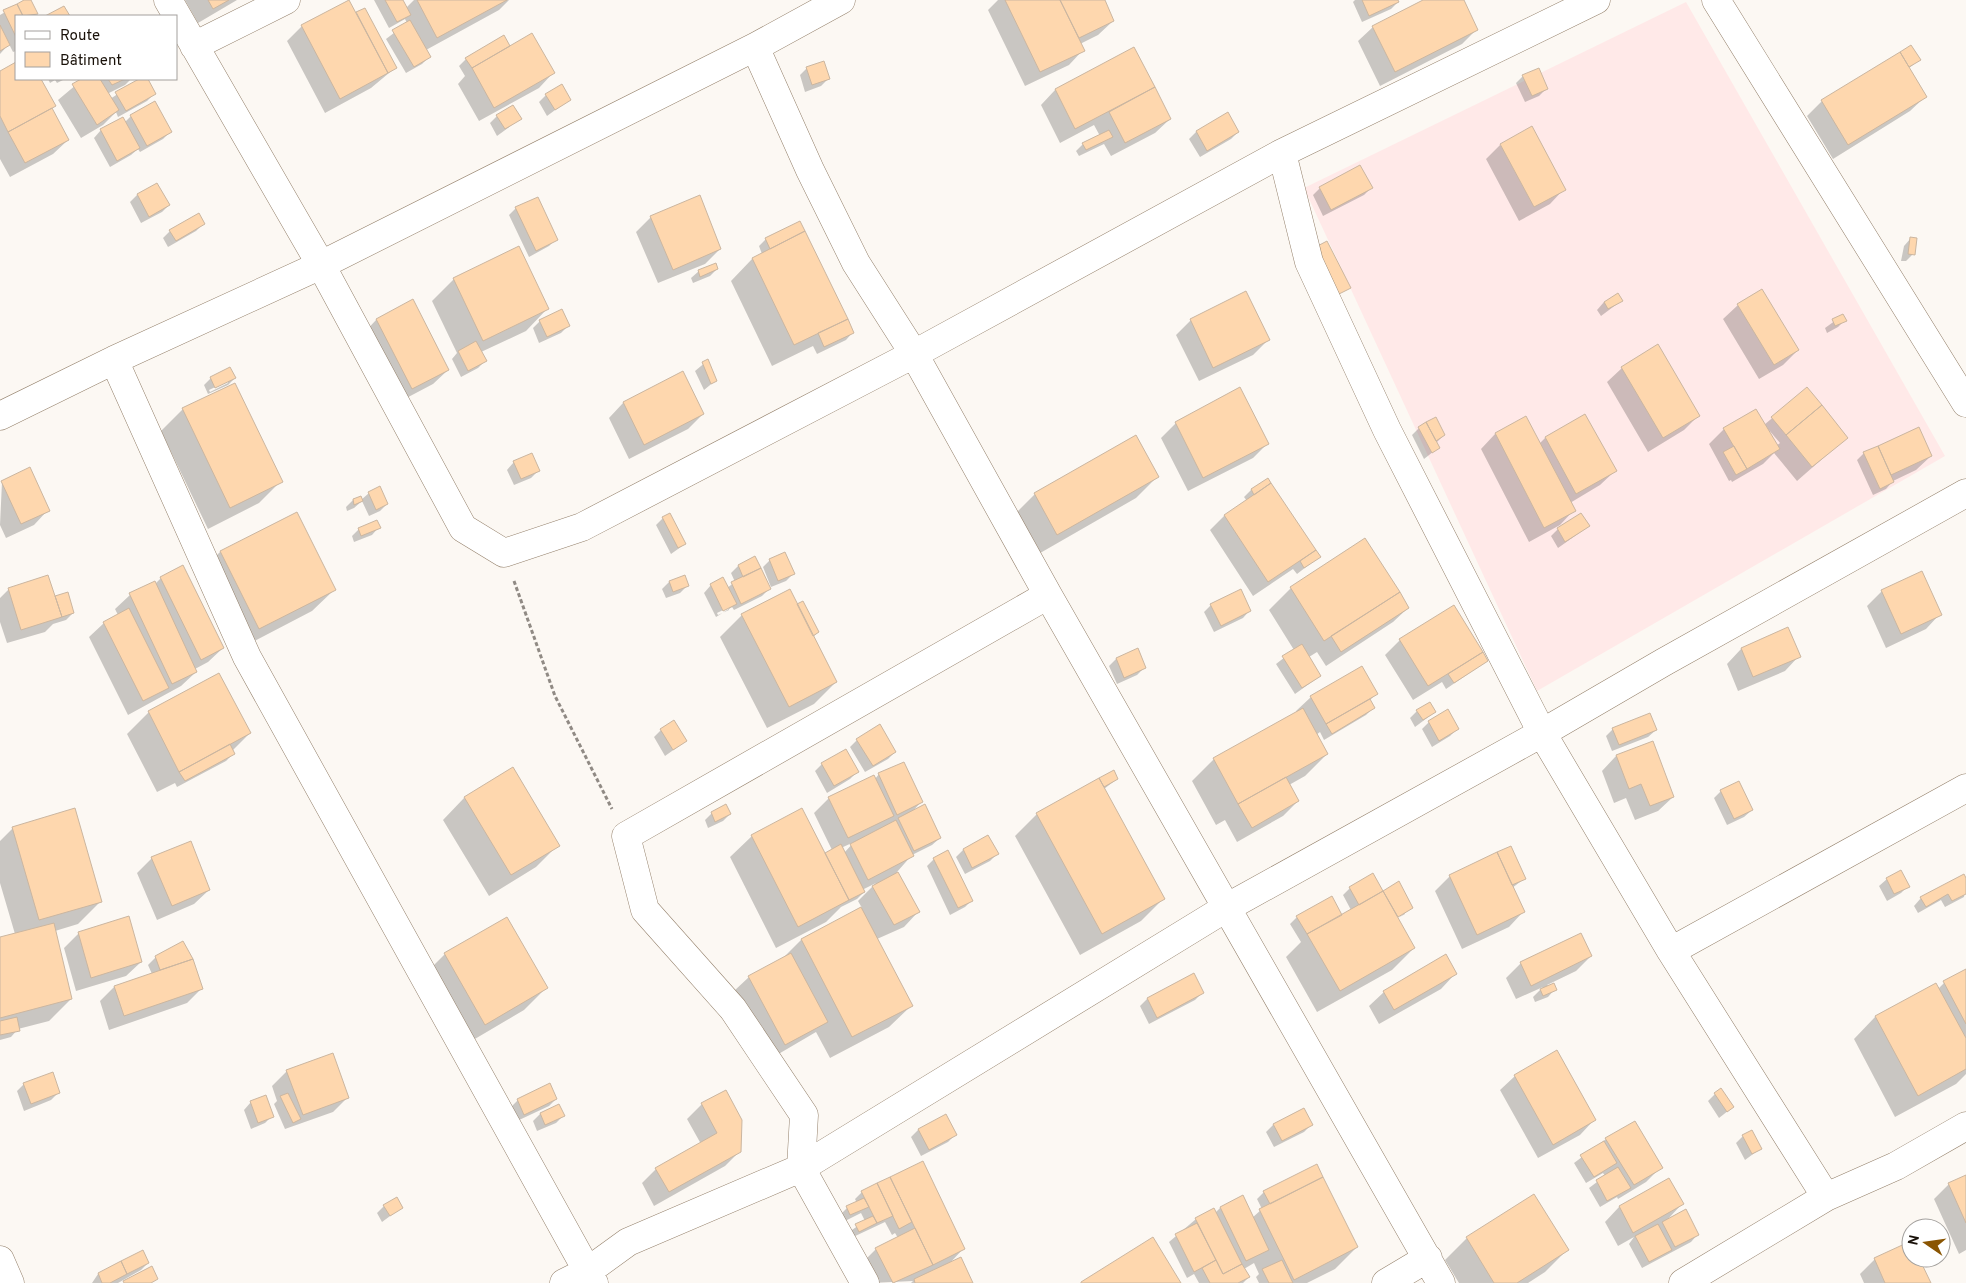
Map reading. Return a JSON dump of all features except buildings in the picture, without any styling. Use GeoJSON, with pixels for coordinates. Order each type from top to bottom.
{"type":"FeatureCollection","features":[{"type":"Feature","properties":{"kind":"street"},"geometry":{"type":"LineString","coordinates":[[168,0],[176,15]]}},
{"type":"Feature","properties":{"kind":"street"},"geometry":{"type":"LineString","coordinates":[[194,46],[286,0]]}},
{"type":"Feature","properties":{"kind":"street"},"geometry":{"type":"LineString","coordinates":[[0,416],[114,360],[321,265],[755,47],[841,0]]}},
{"type":"Feature","properties":{"kind":"street"},"geometry":{"type":"LineString","coordinates":[[178,18],[321,265],[463,528],[504,553],[582,527],[914,354],[1282,153],[1596,0]]}},
{"type":"Feature","properties":{"kind":"street"},"geometry":{"type":"LineString","coordinates":[[1716,0],[1966,403]]}},
{"type":"Feature","properties":{"kind":"street"},"geometry":{"type":"LineString","coordinates":[[755,47],[810,170],[856,263],[914,354],[1048,595],[1441,1283]]}},
{"type":"Feature","properties":{"kind":"street"},"geometry":{"type":"LineString","coordinates":[[1282,153],[1308,262],[1387,430],[1542,733],[1671,951],[1826,1197]]}},
{"type":"Feature","properties":{"kind":"street"},"geometry":{"type":"LineString","coordinates":[[114,360],[247,657],[582,1279],[628,1242],[800,1168],[1226,908],[1542,733],[1664,662],[1966,493]]}},
{"type":"Feature","properties":{"kind":"street"},"geometry":{"type":"LineString","coordinates":[[865,1283],[800,1168],[804,1115],[733,1009],[645,910],[626,836],[1048,595]]}},
{"type":"Feature","properties":{"kind":"street"},"geometry":{"type":"LineString","coordinates":[[1671,951],[1966,788]]}},
{"type":"Feature","properties":{"kind":"street"},"geometry":{"type":"LineString","coordinates":[[1682,1283],[1826,1197],[1896,1166],[1966,1126]]}},
{"type":"Feature","properties":{"kind":"street"},"geometry":{"type":"LineString","coordinates":[[1386,1283],[1428,1258]]}},
{"type":"Feature","properties":{"kind":"street"},"geometry":{"type":"LineString","coordinates":[[0,1260],[10,1283]]}},
{"type":"Feature","properties":{"kind":"path"},"geometry":{"type":"LineString","coordinates":[[504,553],[555,696],[626,836]]}},
{"type":"Feature","properties":{"kind":"shaded area"},"geometry":{"type":"Polygon","coordinates":[[[1686,2],[1945,456],[1537,691],[1304,188],[1686,2]]]}}]}
